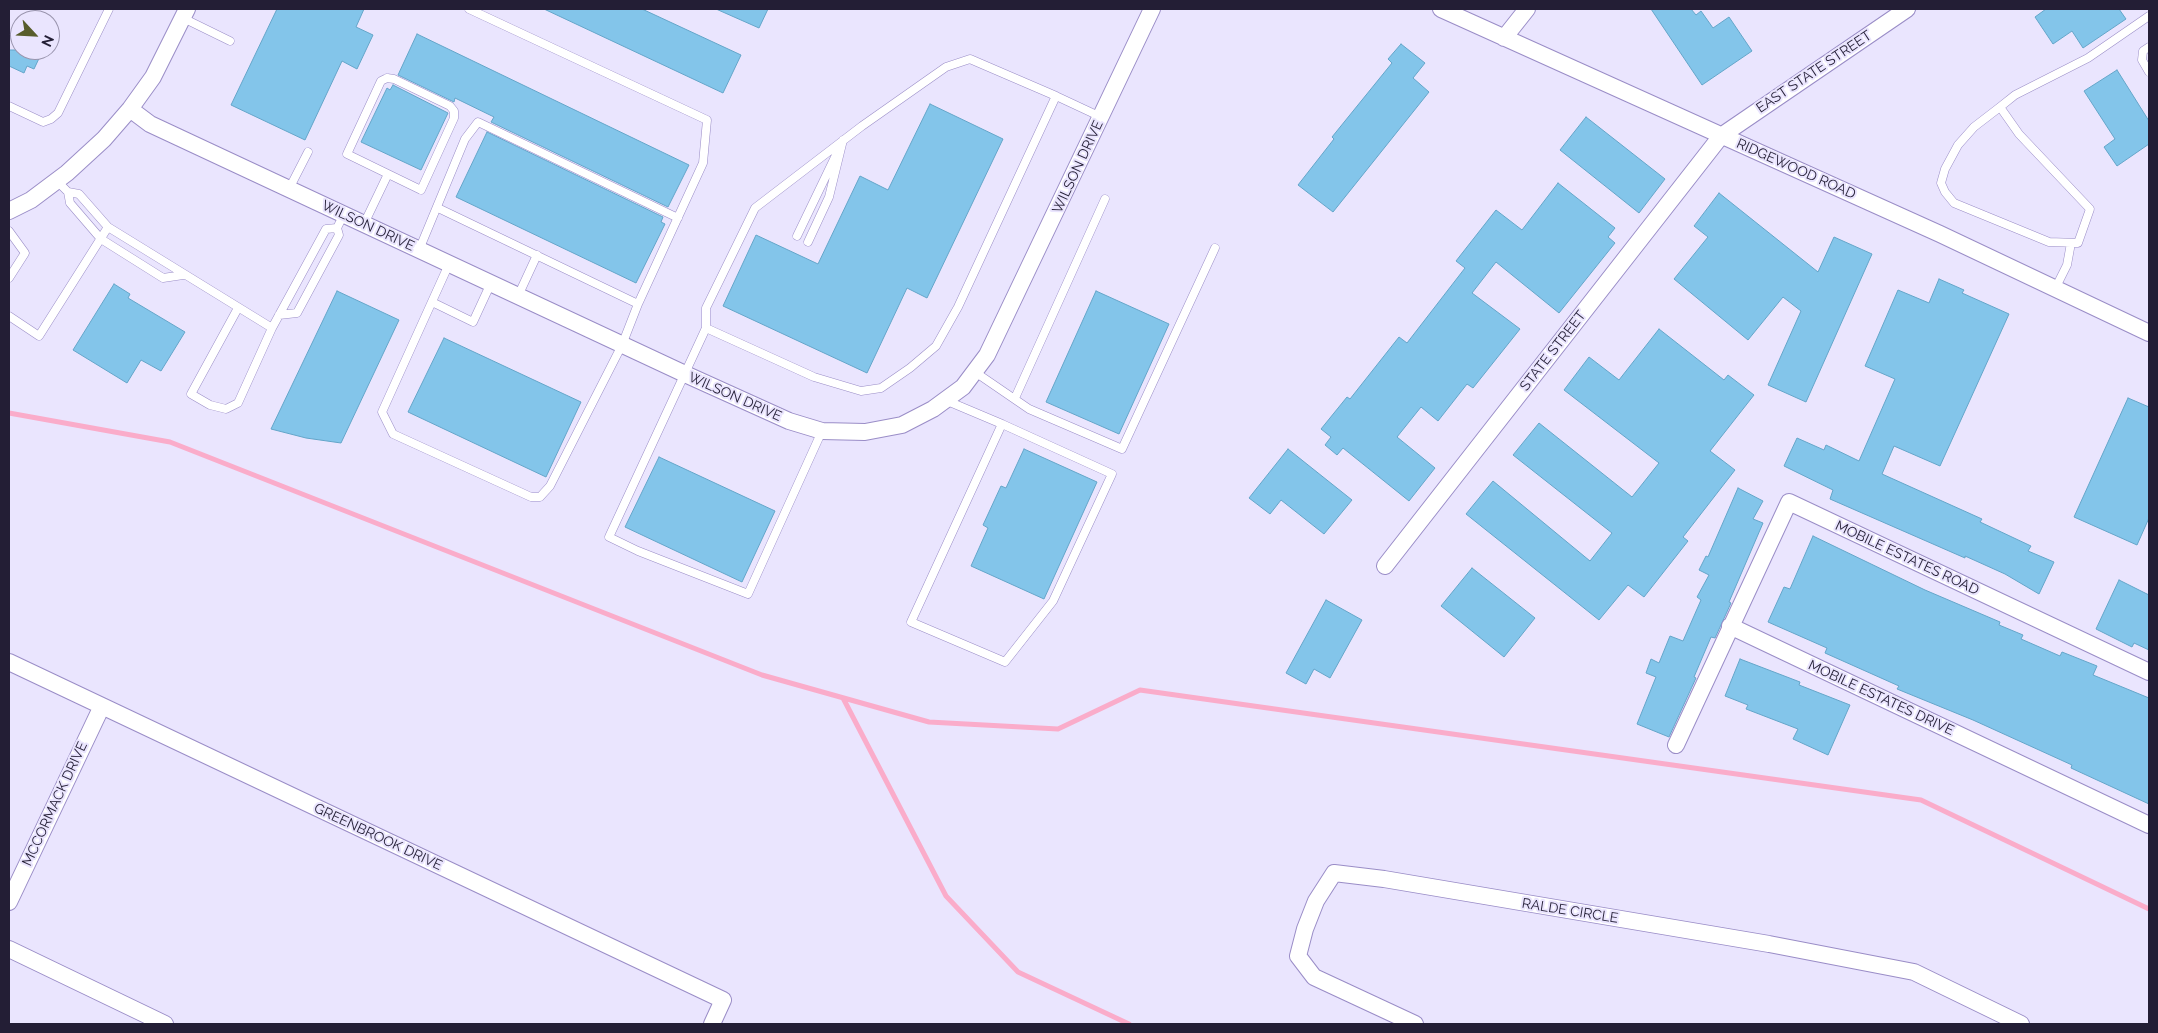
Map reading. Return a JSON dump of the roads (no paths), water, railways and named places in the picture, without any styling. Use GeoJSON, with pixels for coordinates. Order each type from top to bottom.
{"type":"FeatureCollection","features":[{"type":"Feature","properties":{"kind":"street","name":"WILSON DRIVE"},"geometry":{"type":"LineString","coordinates":[[130,109],[150,124],[289,189],[340,221],[364,224],[789,421],[822,431],[865,432],[902,425],[933,409],[963,387],[987,355],[1004,323],[1152,9]]}},
{"type":"Feature","properties":{"kind":"street","name":"RIDGEWOOD ROAD"},"geometry":{"type":"LineString","coordinates":[[1441,9],[1940,234],[2149,333]]}},
{"type":"Feature","properties":{"kind":"street"},"geometry":{"type":"LineString","coordinates":[[1504,38],[1527,9]]}},
{"type":"Feature","properties":{"kind":"street","name":"EAST STATE STREET"},"geometry":{"type":"LineString","coordinates":[[1721,136],[1907,9]]}},
{"type":"Feature","properties":{"kind":"street"},"geometry":{"type":"LineString","coordinates":[[9,211],[62,187],[130,109],[153,77],[185,13]]}},
{"type":"Feature","properties":{"kind":"street","name":"STATE STREET"},"geometry":{"type":"LineString","coordinates":[[1385,566],[1721,136]]}},
{"type":"Feature","properties":{"kind":"street","name":"MOBILE ESTATES ROAD"},"geometry":{"type":"LineString","coordinates":[[1730,626],[1789,502],[2149,672]]}},
{"type":"Feature","properties":{"kind":"street"},"geometry":{"type":"LineString","coordinates":[[1676,745],[1730,626]]}},
{"type":"Feature","properties":{"kind":"street","name":"MOBILE ESTATES DRIVE"},"geometry":{"type":"LineString","coordinates":[[1730,626],[2149,825]]}},
{"type":"Feature","properties":{"kind":"street","name":"GREENBROOK DRIVE"},"geometry":{"type":"LineString","coordinates":[[9,662],[723,1000],[712,1024]]}},
{"type":"Feature","properties":{"kind":"street","name":"MCCORMACK DRIVE"},"geometry":{"type":"LineString","coordinates":[[9,902],[102,706]]}},
{"type":"Feature","properties":{"kind":"street","name":"RALDE CIRCLE"},"geometry":{"type":"LineString","coordinates":[[1415,1024],[1314,977],[1298,956],[1316,901],[1334,873],[1384,879],[1769,944],[1914,972],[2021,1024]]}},
{"type":"Feature","properties":{"kind":"street"},"geometry":{"type":"LineString","coordinates":[[9,949],[165,1024]]}},
{"type":"Feature","properties":{"kind":"lane"},"geometry":{"type":"LineString","coordinates":[[9,106],[43,122],[51,120],[58,113],[109,9]]}},
{"type":"Feature","properties":{"kind":"lane"},"geometry":{"type":"LineString","coordinates":[[449,264],[382,412],[393,434],[531,497],[540,497],[550,486],[622,345],[638,304],[703,163],[707,120],[469,9]]}},
{"type":"Feature","properties":{"kind":"lane"},"geometry":{"type":"LineString","coordinates":[[185,13],[230,41]]}},
{"type":"Feature","properties":{"kind":"lane"},"geometry":{"type":"LineString","coordinates":[[2000,107],[2019,134],[2090,209],[2078,243],[2050,242],[1954,203],[1941,183],[1945,169],[1958,146],[1974,127],[2015,95],[2088,58],[2149,16]]}},
{"type":"Feature","properties":{"kind":"lane"},"geometry":{"type":"LineString","coordinates":[[2149,47],[2144,51],[2142,60],[2149,72]]}},
{"type":"Feature","properties":{"kind":"lane"},"geometry":{"type":"LineString","coordinates":[[822,431],[748,594],[638,551],[609,537],[706,328],[706,308],[755,208],[843,140],[946,66],[970,60],[1056,96],[1101,118]]}},
{"type":"Feature","properties":{"kind":"lane"},"geometry":{"type":"LineString","coordinates":[[387,78],[394,79],[450,106],[454,111],[454,118],[421,190],[388,174],[347,154],[381,81],[387,78]]}},
{"type":"Feature","properties":{"kind":"lane"},"geometry":{"type":"LineString","coordinates":[[706,328],[814,377],[861,390],[881,388],[910,368],[936,346],[958,308],[1056,96]]}},
{"type":"Feature","properties":{"kind":"lane"},"geometry":{"type":"LineString","coordinates":[[419,250],[438,208],[451,170],[465,140],[478,122],[678,218]]}},
{"type":"Feature","properties":{"kind":"lane"},"geometry":{"type":"LineString","coordinates":[[797,236],[843,140]]}},
{"type":"Feature","properties":{"kind":"lane"},"geometry":{"type":"LineString","coordinates":[[808,242],[829,197],[843,140]]}},
{"type":"Feature","properties":{"kind":"lane"},"geometry":{"type":"LineString","coordinates":[[289,189],[308,152]]}},
{"type":"Feature","properties":{"kind":"lane"},"geometry":{"type":"LineString","coordinates":[[364,224],[388,174]]}},
{"type":"Feature","properties":{"kind":"lane"},"geometry":{"type":"LineString","coordinates":[[62,187],[79,194],[108,227],[272,328]]}},
{"type":"Feature","properties":{"kind":"lane"},"geometry":{"type":"LineString","coordinates":[[62,187],[70,203],[101,239],[163,278],[183,274]]}},
{"type":"Feature","properties":{"kind":"lane"},"geometry":{"type":"LineString","coordinates":[[1015,398],[1105,199]]}},
{"type":"Feature","properties":{"kind":"lane"},"geometry":{"type":"LineString","coordinates":[[438,208],[638,304]]}},
{"type":"Feature","properties":{"kind":"lane"},"geometry":{"type":"LineString","coordinates":[[238,308],[191,394],[210,405],[226,409],[238,403],[272,328],[326,229],[340,221]]}},
{"type":"Feature","properties":{"kind":"lane"},"geometry":{"type":"LineString","coordinates":[[279,315],[297,313],[339,235],[340,221]]}},
{"type":"Feature","properties":{"kind":"lane"},"geometry":{"type":"LineString","coordinates":[[9,316],[39,336],[108,227]]}},
{"type":"Feature","properties":{"kind":"lane"},"geometry":{"type":"LineString","coordinates":[[9,231],[24,253],[9,278]]}},
{"type":"Feature","properties":{"kind":"lane"},"geometry":{"type":"LineString","coordinates":[[2056,289],[2066,265],[2071,243]]}},
{"type":"Feature","properties":{"kind":"lane"},"geometry":{"type":"LineString","coordinates":[[975,372],[1029,409],[1122,449],[1215,248]]}},
{"type":"Feature","properties":{"kind":"lane"},"geometry":{"type":"LineString","coordinates":[[518,296],[537,255]]}},
{"type":"Feature","properties":{"kind":"lane"},"geometry":{"type":"LineString","coordinates":[[306,267],[318,274]]}},
{"type":"Feature","properties":{"kind":"lane"},"geometry":{"type":"LineString","coordinates":[[432,302],[473,322],[491,283]]}},
{"type":"Feature","properties":{"kind":"lane"},"geometry":{"type":"LineString","coordinates":[[946,400],[1002,424],[1112,474],[1053,601],[1005,662],[911,622],[1002,424]]}},
{"type":"Feature","properties":{"kind":"waterway"},"geometry":{"type":"LineString","coordinates":[[9,413],[170,442],[762,675],[929,722],[1058,729],[1140,690],[1921,800],[2149,909]]}},
{"type":"Feature","properties":{"kind":"waterway"},"geometry":{"type":"LineString","coordinates":[[843,698],[946,896],[1018,972],[1129,1024]]}}]}
